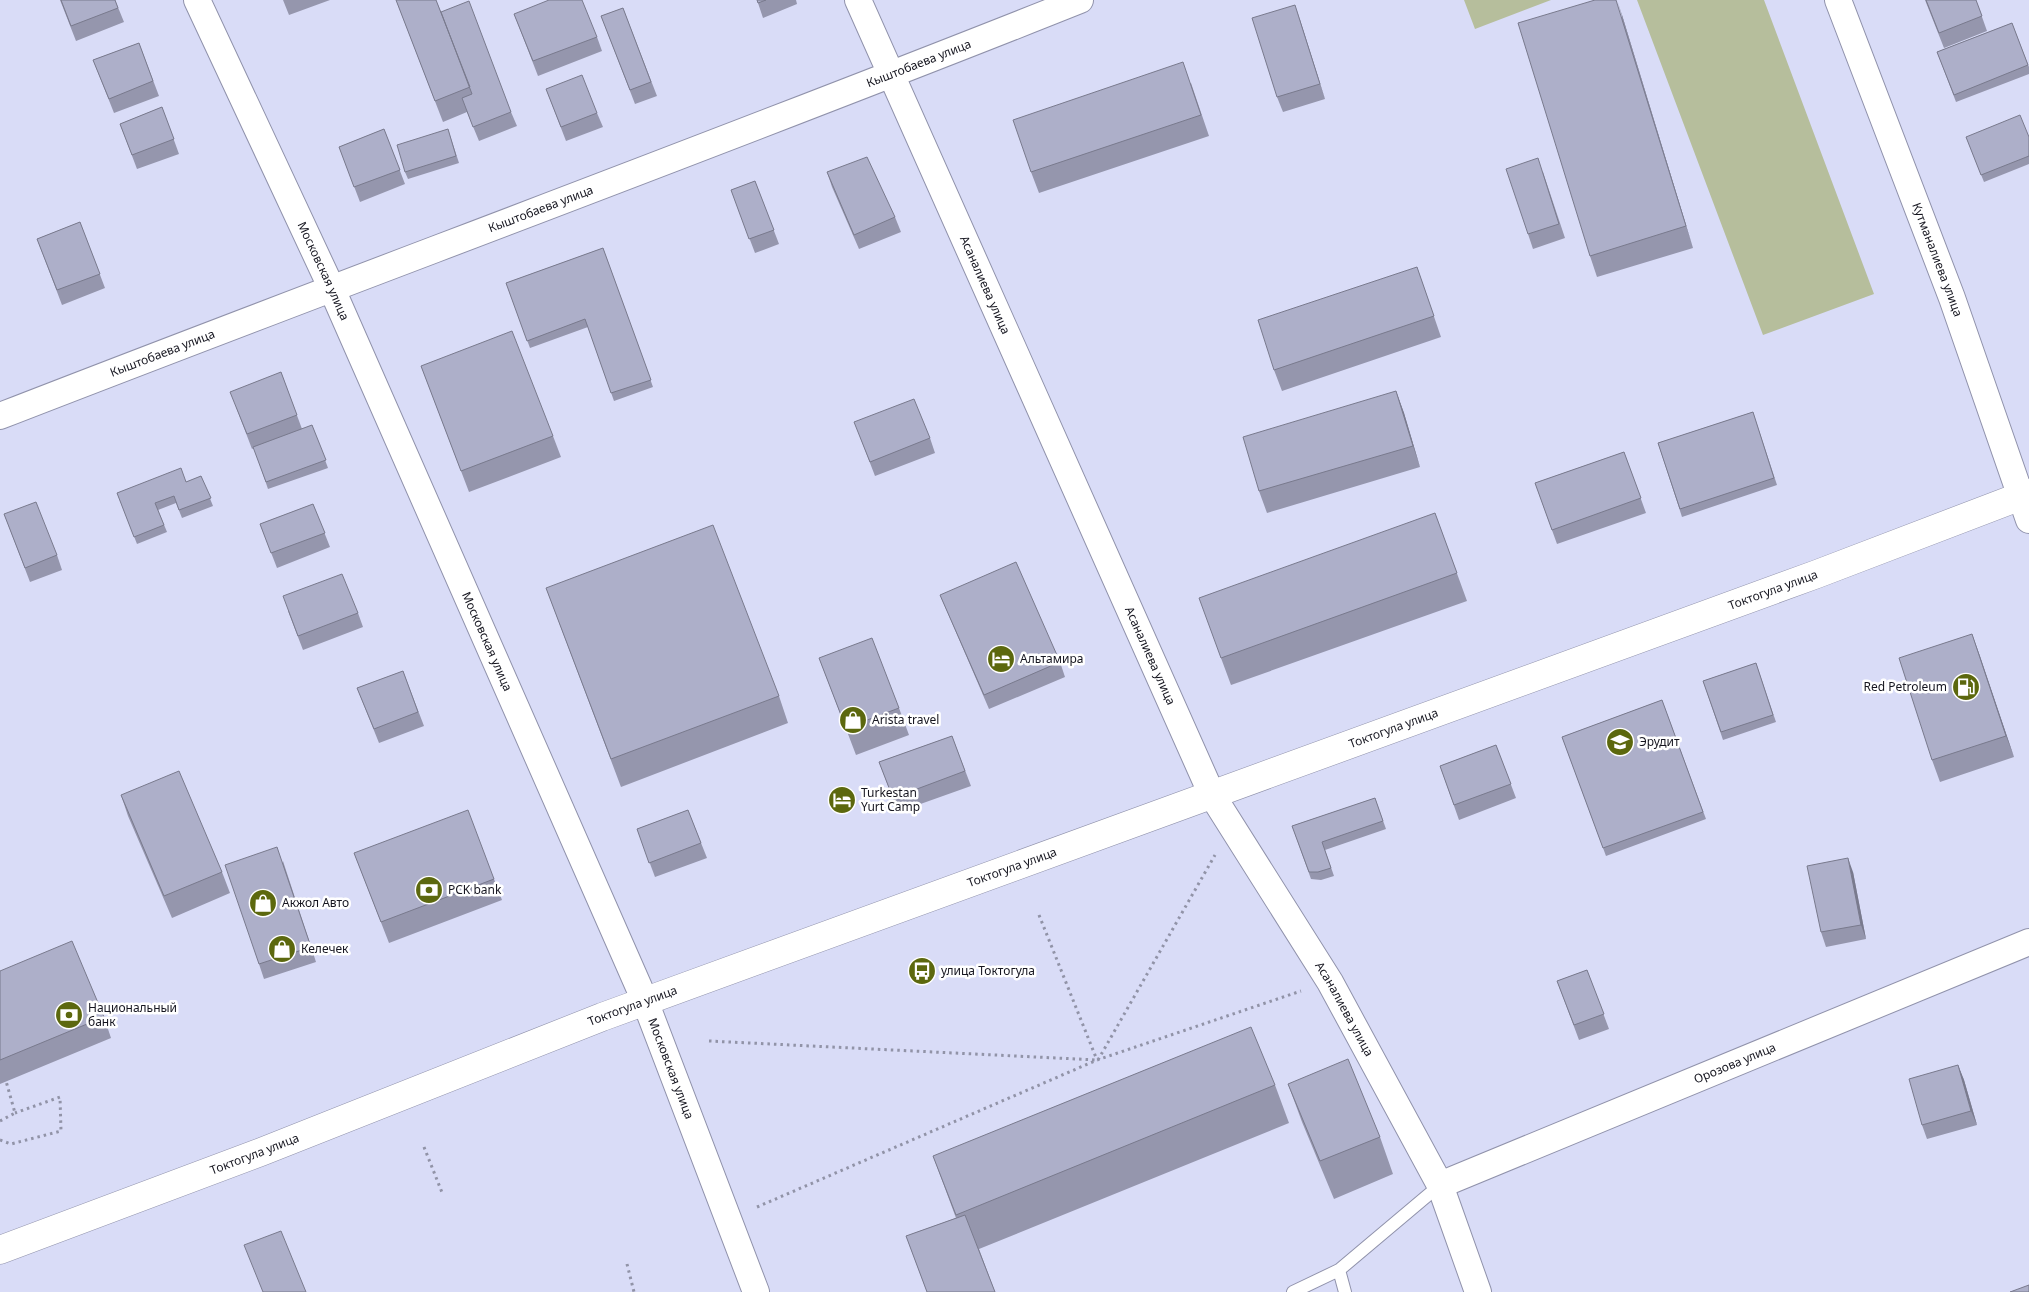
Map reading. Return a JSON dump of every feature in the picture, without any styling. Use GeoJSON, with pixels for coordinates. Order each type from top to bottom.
{"type":"FeatureCollection","features":[{"type":"Feature","properties":{"kind":"main road","name":"Токтогула улица"},"geometry":{"type":"LineString","coordinates":[[0,1250],[261,1152],[645,1001],[1817,574],[2026,503]]}},
{"type":"Feature","properties":{"kind":"street","name":"Московская улица"},"geometry":{"type":"LineString","coordinates":[[197,0],[331,287],[645,1001],[756,1292]]}},
{"type":"Feature","properties":{"kind":"street","name":"Асаналиева улица"},"geometry":{"type":"LineString","coordinates":[[858,0],[1212,795],[1330,982],[1440,1185],[1478,1292]]}},
{"type":"Feature","properties":{"kind":"street","name":"Кыштобаева улица"},"geometry":{"type":"LineString","coordinates":[[0,416],[331,287],[891,76],[1080,0]]}},
{"type":"Feature","properties":{"kind":"street","name":"Кутманалиева улица"},"geometry":{"type":"LineString","coordinates":[[1838,0],[1952,298],[2026,503]]}},
{"type":"Feature","properties":{"kind":"street","name":"Орозова улица"},"geometry":{"type":"LineString","coordinates":[[1440,1185],[2029,942]]}},
{"type":"Feature","properties":{"kind":"lane"},"geometry":{"type":"LineString","coordinates":[[1293,1292],[1339,1270],[1440,1185]]}},
{"type":"Feature","properties":{"kind":"lane"},"geometry":{"type":"LineString","coordinates":[[1339,1270],[1344,1292]]}},
{"type":"Feature","properties":{"kind":"path"},"geometry":{"type":"LineString","coordinates":[[1097,1060],[1215,854]]}},
{"type":"Feature","properties":{"kind":"path"},"geometry":{"type":"LineString","coordinates":[[1039,915],[1097,1060]]}},
{"type":"Feature","properties":{"kind":"path"},"geometry":{"type":"LineString","coordinates":[[727,1219],[1097,1060],[1330,982]]}},
{"type":"Feature","properties":{"kind":"path"},"geometry":{"type":"LineString","coordinates":[[709,1041],[1097,1060]]}},
{"type":"Feature","properties":{"kind":"path"},"geometry":{"type":"LineString","coordinates":[[6,1081],[15,1113]]}},
{"type":"Feature","properties":{"kind":"path"},"geometry":{"type":"LineString","coordinates":[[0,1121],[15,1113],[60,1097],[61,1131],[11,1144],[0,1140]]}},
{"type":"Feature","properties":{"kind":"path"},"geometry":{"type":"LineString","coordinates":[[424,1147],[443,1195]]}},
{"type":"Feature","properties":{"kind":"path"},"geometry":{"type":"LineString","coordinates":[[627,1264],[634,1292]]}},
{"type":"Feature","properties":{"kind":"green space"},"geometry":{"type":"Polygon","coordinates":[[[1464,0],[1551,0],[1475,29],[1464,0]]]}},
{"type":"Feature","properties":{"kind":"green space"},"geometry":{"type":"Polygon","coordinates":[[[1637,0],[1764,0],[1874,294],[1763,335],[1637,0]]]}},
{"type":"Feature","properties":{"kind":"building"},"geometry":{"type":"Polygon","coordinates":[[[61,0],[115,0],[118,8],[71,26],[61,0]]]}},
{"type":"Feature","properties":{"kind":"building"},"geometry":{"type":"Polygon","coordinates":[[[396,0],[436,0],[470,87],[435,101],[396,0]]]}},
{"type":"Feature","properties":{"kind":"building"},"geometry":{"type":"Polygon","coordinates":[[[549,0],[582,0],[597,37],[533,61],[514,14],[549,0]]]}},
{"type":"Feature","properties":{"kind":"building"},"geometry":{"type":"Polygon","coordinates":[[[1595,0],[1616,0],[1686,226],[1590,256],[1518,23],[1595,0]]]}},
{"type":"Feature","properties":{"kind":"building"},"geometry":{"type":"Polygon","coordinates":[[[1926,0],[1976,0],[1982,16],[1939,33],[1926,0]]]}},
{"type":"Feature","properties":{"kind":"building"},"geometry":{"type":"Polygon","coordinates":[[[469,1],[511,112],[473,127],[462,98],[472,94],[441,12],[469,1]]]}},
{"type":"Feature","properties":{"kind":"building"},"geometry":{"type":"Polygon","coordinates":[[[1295,5],[1320,84],[1277,97],[1252,18],[1295,5]]]}},
{"type":"Feature","properties":{"kind":"building"},"geometry":{"type":"Polygon","coordinates":[[[623,8],[651,82],[630,90],[601,16],[623,8]]]}},
{"type":"Feature","properties":{"kind":"building"},"geometry":{"type":"Polygon","coordinates":[[[2012,23],[2028,65],[1954,95],[1937,52],[2012,23]]]}},
{"type":"Feature","properties":{"kind":"building"},"geometry":{"type":"Polygon","coordinates":[[[139,43],[153,81],[109,99],[93,60],[139,43]]]}},
{"type":"Feature","properties":{"kind":"building"},"geometry":{"type":"Polygon","coordinates":[[[1183,62],[1201,115],[1031,172],[1013,120],[1183,62]]]}},
{"type":"Feature","properties":{"kind":"building"},"geometry":{"type":"Polygon","coordinates":[[[582,75],[597,113],[561,127],[546,89],[582,75]]]}},
{"type":"Feature","properties":{"kind":"building"},"geometry":{"type":"Polygon","coordinates":[[[162,107],[174,139],[132,155],[120,124],[162,107]]]}},
{"type":"Feature","properties":{"kind":"building"},"geometry":{"type":"Polygon","coordinates":[[[2020,115],[2029,137],[2029,156],[1981,175],[1966,137],[2020,115]]]}},
{"type":"Feature","properties":{"kind":"building"},"geometry":{"type":"Polygon","coordinates":[[[384,129],[400,170],[354,187],[339,147],[384,129]]]}},
{"type":"Feature","properties":{"kind":"building"},"geometry":{"type":"Polygon","coordinates":[[[448,129],[456,156],[405,172],[397,145],[448,129]]]}},
{"type":"Feature","properties":{"kind":"building"},"geometry":{"type":"Polygon","coordinates":[[[867,157],[895,217],[854,235],[827,172],[867,157]]]}},
{"type":"Feature","properties":{"kind":"building"},"geometry":{"type":"Polygon","coordinates":[[[1538,158],[1559,224],[1528,234],[1506,169],[1538,158]]]}},
{"type":"Feature","properties":{"kind":"building"},"geometry":{"type":"Polygon","coordinates":[[[755,181],[774,230],[749,239],[731,190],[755,181]]]}},
{"type":"Feature","properties":{"kind":"building"},"geometry":{"type":"Polygon","coordinates":[[[80,222],[100,274],[57,290],[37,239],[80,222]]]}},
{"type":"Feature","properties":{"kind":"building"},"geometry":{"type":"Polygon","coordinates":[[[603,248],[651,380],[611,393],[585,319],[527,341],[506,283],[603,248]]]}},
{"type":"Feature","properties":{"kind":"building"},"geometry":{"type":"Polygon","coordinates":[[[1417,267],[1434,316],[1274,370],[1258,320],[1417,267]]]}},
{"type":"Feature","properties":{"kind":"building"},"geometry":{"type":"Polygon","coordinates":[[[512,331],[553,436],[461,471],[421,366],[512,331]]]}},
{"type":"Feature","properties":{"kind":"building"},"geometry":{"type":"Polygon","coordinates":[[[281,372],[297,415],[247,434],[230,392],[281,372]]]}},
{"type":"Feature","properties":{"kind":"building"},"geometry":{"type":"Polygon","coordinates":[[[1396,391],[1413,446],[1259,491],[1243,437],[1396,391]]]}},
{"type":"Feature","properties":{"kind":"building"},"geometry":{"type":"Polygon","coordinates":[[[914,399],[930,438],[870,462],[854,422],[914,399]]]}},
{"type":"Feature","properties":{"kind":"building"},"geometry":{"type":"Polygon","coordinates":[[[1753,412],[1774,478],[1680,509],[1658,443],[1753,412]]]}},
{"type":"Feature","properties":{"kind":"building"},"geometry":{"type":"Polygon","coordinates":[[[312,425],[326,460],[266,482],[253,447],[312,425]]]}},
{"type":"Feature","properties":{"kind":"building"},"geometry":{"type":"Polygon","coordinates":[[[1624,452],[1641,498],[1552,530],[1535,483],[1624,452]]]}},
{"type":"Feature","properties":{"kind":"building"},"geometry":{"type":"Polygon","coordinates":[[[181,468],[186,482],[201,476],[211,498],[179,510],[174,496],[155,503],[164,525],[134,537],[117,493],[181,468]]]}},
{"type":"Feature","properties":{"kind":"building"},"geometry":{"type":"Polygon","coordinates":[[[36,502],[57,555],[25,568],[4,514],[36,502]]]}},
{"type":"Feature","properties":{"kind":"building"},"geometry":{"type":"Polygon","coordinates":[[[313,504],[325,533],[271,553],[260,524],[313,504]]]}},
{"type":"Feature","properties":{"kind":"building"},"geometry":{"type":"Polygon","coordinates":[[[1435,513],[1457,573],[1221,658],[1199,598],[1435,513]]]}},
{"type":"Feature","properties":{"kind":"building"},"geometry":{"type":"Polygon","coordinates":[[[713,525],[779,696],[611,759],[546,588],[713,525]]]}},
{"type":"Feature","properties":{"kind":"building"},"geometry":{"type":"Polygon","coordinates":[[[1016,562],[1060,662],[984,695],[940,595],[1016,562]]]}},
{"type":"Feature","properties":{"kind":"building"},"geometry":{"type":"Polygon","coordinates":[[[342,574],[358,613],[298,636],[283,596],[342,574]]]}},
{"type":"Feature","properties":{"kind":"building"},"geometry":{"type":"Polygon","coordinates":[[[1972,634],[2006,736],[1932,760],[1899,658],[1972,634]]]}},
{"type":"Feature","properties":{"kind":"building"},"geometry":{"type":"Polygon","coordinates":[[[872,638],[899,708],[846,728],[819,658],[872,638]]]}},
{"type":"Feature","properties":{"kind":"building"},"geometry":{"type":"Polygon","coordinates":[[[1756,663],[1773,715],[1721,732],[1703,681],[1756,663]]]}},
{"type":"Feature","properties":{"kind":"building"},"geometry":{"type":"Polygon","coordinates":[[[403,671],[418,712],[374,729],[357,688],[403,671]]]}},
{"type":"Feature","properties":{"kind":"building"},"geometry":{"type":"Polygon","coordinates":[[[1662,700],[1703,812],[1603,848],[1562,737],[1662,700]]]}},
{"type":"Feature","properties":{"kind":"building"},"geometry":{"type":"Polygon","coordinates":[[[952,736],[965,771],[893,798],[879,762],[952,736]]]}},
{"type":"Feature","properties":{"kind":"building"},"geometry":{"type":"Polygon","coordinates":[[[1496,745],[1511,784],[1454,805],[1440,766],[1496,745]]]}},
{"type":"Feature","properties":{"kind":"building"},"geometry":{"type":"Polygon","coordinates":[[[179,771],[222,872],[164,896],[121,795],[179,771]]]}},
{"type":"Feature","properties":{"kind":"building"},"geometry":{"type":"Polygon","coordinates":[[[1375,798],[1383,821],[1322,842],[1331,868],[1318,872],[1309,872],[1292,826],[1375,798]]]}},
{"type":"Feature","properties":{"kind":"building"},"geometry":{"type":"Polygon","coordinates":[[[468,810],[494,879],[381,922],[354,853],[468,810]]]}},
{"type":"Feature","properties":{"kind":"building"},"geometry":{"type":"Polygon","coordinates":[[[688,810],[701,843],[649,863],[637,829],[688,810]]]}},
{"type":"Feature","properties":{"kind":"building"},"geometry":{"type":"Polygon","coordinates":[[[277,847],[311,947],[259,964],[225,865],[277,847]]]}},
{"type":"Feature","properties":{"kind":"building"},"geometry":{"type":"Polygon","coordinates":[[[1848,858],[1861,925],[1821,932],[1807,866],[1848,858]]]}},
{"type":"Feature","properties":{"kind":"building"},"geometry":{"type":"Polygon","coordinates":[[[72,941],[104,1017],[0,1060],[0,971],[72,941]]]}},
{"type":"Feature","properties":{"kind":"building"},"geometry":{"type":"Polygon","coordinates":[[[1587,970],[1604,1014],[1574,1025],[1557,981],[1587,970]]]}},
{"type":"Feature","properties":{"kind":"building"},"geometry":{"type":"Polygon","coordinates":[[[1251,1027],[1275,1085],[956,1215],[933,1156],[1251,1027]]]}},
{"type":"Feature","properties":{"kind":"building"},"geometry":{"type":"Polygon","coordinates":[[[1348,1059],[1380,1137],[1320,1161],[1288,1084],[1348,1059]]]}},
{"type":"Feature","properties":{"kind":"building"},"geometry":{"type":"Polygon","coordinates":[[[1958,1065],[1971,1111],[1922,1125],[1909,1079],[1958,1065]]]}},
{"type":"Feature","properties":{"kind":"building"},"geometry":{"type":"Polygon","coordinates":[[[965,1215],[995,1292],[927,1292],[906,1236],[965,1215]]]}},
{"type":"Feature","properties":{"kind":"building"},"geometry":{"type":"Polygon","coordinates":[[[281,1231],[306,1292],[263,1292],[244,1245],[281,1231]]]}},
{"type":"Feature","properties":{"kind":"building"},"geometry":{"type":"Polygon","coordinates":[[[2029,1285],[2029,1292],[2010,1292],[2029,1285]]]}},
{"type":"Feature","properties":{"kind":"place","name":"Альтамира"},"geometry":{"type":"Point","coordinates":[1001,659]}},
{"type":"Feature","properties":{"kind":"place","name":"Red Petroleum"},"geometry":{"type":"Point","coordinates":[1966,687]}},
{"type":"Feature","properties":{"kind":"place","name":"Arista travel"},"geometry":{"type":"Point","coordinates":[853,720]}},
{"type":"Feature","properties":{"kind":"place","name":"Эрудит"},"geometry":{"type":"Point","coordinates":[1620,742]}},
{"type":"Feature","properties":{"kind":"place","name":"Turkestan Yurt Camp"},"geometry":{"type":"Point","coordinates":[842,800]}},
{"type":"Feature","properties":{"kind":"place","name":"PCK bank"},"geometry":{"type":"Point","coordinates":[429,890]}},
{"type":"Feature","properties":{"kind":"place","name":"Акжол Авто"},"geometry":{"type":"Point","coordinates":[263,903]}},
{"type":"Feature","properties":{"kind":"place","name":"Келечек"},"geometry":{"type":"Point","coordinates":[282,949]}},
{"type":"Feature","properties":{"kind":"place","name":"улица Токтогула"},"geometry":{"type":"Point","coordinates":[922,971]}},
{"type":"Feature","properties":{"kind":"place","name":"Национальный банк"},"geometry":{"type":"Point","coordinates":[69,1015]}}]}
